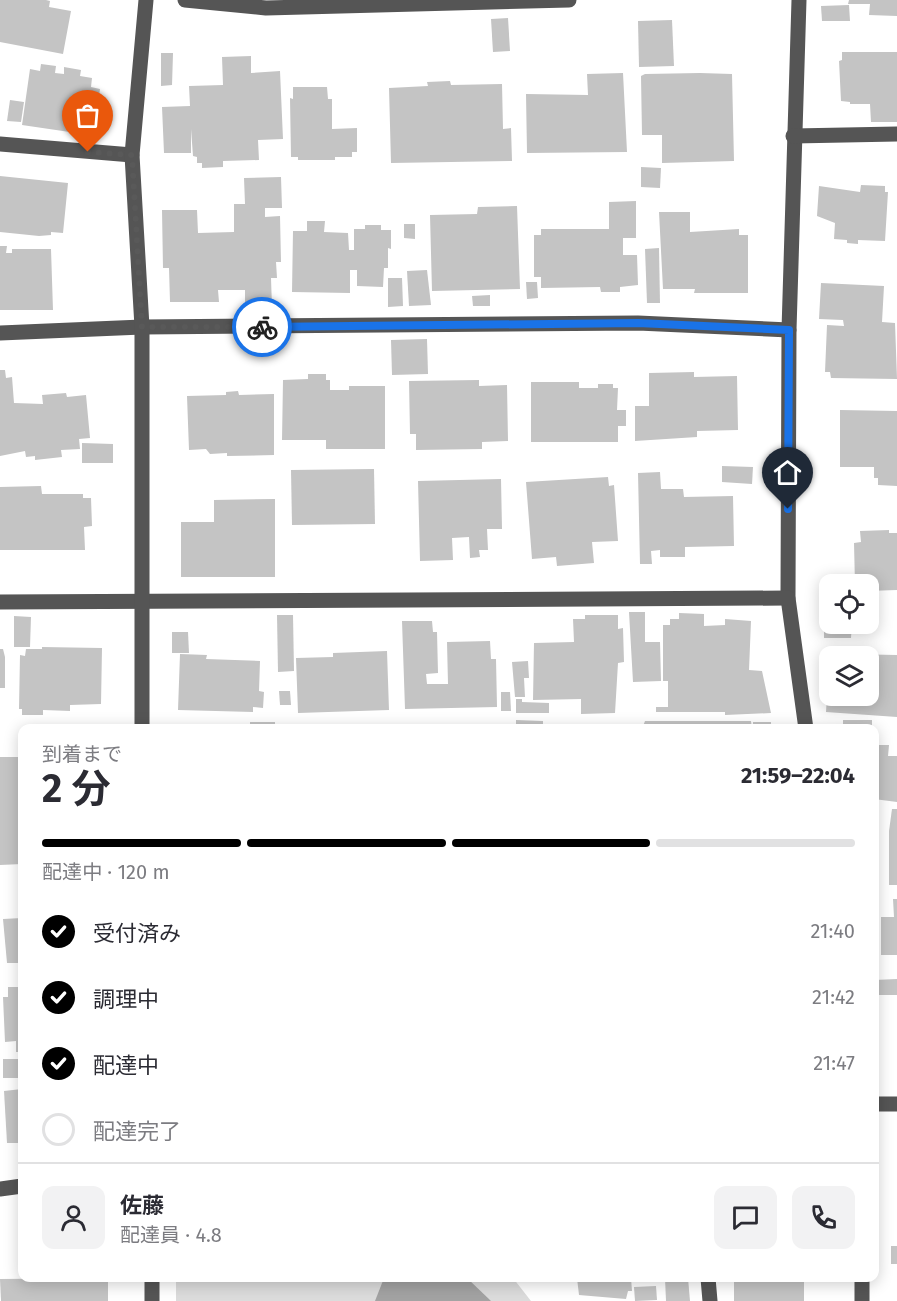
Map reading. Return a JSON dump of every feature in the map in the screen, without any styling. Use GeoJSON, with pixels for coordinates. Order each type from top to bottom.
{"type":"FeatureCollection","features":[{"type":"Feature","properties":{"kind":"street"},"geometry":{"type":"LineString","coordinates":[[142,724],[142,327],[132,155],[146,0]]}},
{"type":"Feature","properties":{"kind":"street"},"geometry":{"type":"LineString","coordinates":[[185,0],[266,8],[568,0]]}},
{"type":"Feature","properties":{"kind":"street"},"geometry":{"type":"LineString","coordinates":[[799,0],[793,136],[789,330],[788,598],[805,724]]}},
{"type":"Feature","properties":{"kind":"street"},"geometry":{"type":"LineString","coordinates":[[793,136],[897,134]]}},
{"type":"Feature","properties":{"kind":"street"},"geometry":{"type":"LineString","coordinates":[[0,144],[132,155]]}},
{"type":"Feature","properties":{"kind":"street"},"geometry":{"type":"LineString","coordinates":[[0,333],[142,327],[638,323],[789,330]]}},
{"type":"Feature","properties":{"kind":"street"},"geometry":{"type":"LineString","coordinates":[[0,602],[788,598]]}},
{"type":"Feature","properties":{"kind":"street"},"geometry":{"type":"LineString","coordinates":[[879,1104],[897,1104]]}},
{"type":"Feature","properties":{"kind":"street"},"geometry":{"type":"LineString","coordinates":[[0,1189],[18,1187]]}},
{"type":"Feature","properties":{"kind":"street"},"geometry":{"type":"LineString","coordinates":[[152,1282],[152,1301]]}},
{"type":"Feature","properties":{"kind":"street"},"geometry":{"type":"LineString","coordinates":[[708,1282],[710,1301]]}},
{"type":"Feature","properties":{"kind":"street"},"geometry":{"type":"LineString","coordinates":[[862,1282],[862,1301]]}},
{"type":"Feature","properties":{"kind":"shaded area"},"geometry":{"type":"Polygon","coordinates":[[[176,1282],[516,1282],[531,1301],[176,1301],[176,1282]]]}},
{"type":"Feature","properties":{"kind":"shaded area"},"geometry":{"type":"Polygon","coordinates":[[[382,1282],[471,1282],[491,1301],[375,1301],[382,1282]]]}},
{"type":"Feature","properties":{"kind":"building"},"geometry":{"type":"Polygon","coordinates":[[[0,0],[46,0],[50,1],[49,7],[71,11],[63,54],[0,42],[0,0]]]}},
{"type":"Feature","properties":{"kind":"building"},"geometry":{"type":"Polygon","coordinates":[[[849,0],[897,0],[897,16],[869,15],[870,4],[848,4],[849,0]]]}},
{"type":"Feature","properties":{"kind":"building"},"geometry":{"type":"Polygon","coordinates":[[[849,5],[850,21],[822,21],[821,6],[849,5]]]}},
{"type":"Feature","properties":{"kind":"building"},"geometry":{"type":"Polygon","coordinates":[[[508,18],[510,51],[493,52],[491,19],[508,18]]]}},
{"type":"Feature","properties":{"kind":"building"},"geometry":{"type":"Polygon","coordinates":[[[672,20],[674,66],[639,67],[638,21],[672,20]]]}},
{"type":"Feature","properties":{"kind":"building"},"geometry":{"type":"Polygon","coordinates":[[[842,52],[897,52],[897,122],[871,122],[870,104],[850,104],[850,102],[841,101],[839,61],[842,60],[842,52]]]}},
{"type":"Feature","properties":{"kind":"building"},"geometry":{"type":"Polygon","coordinates":[[[161,53],[173,53],[172,85],[161,86],[161,53]]]}},
{"type":"Feature","properties":{"kind":"building"},"geometry":{"type":"Polygon","coordinates":[[[251,56],[251,73],[280,71],[283,139],[258,140],[259,160],[223,161],[223,167],[202,168],[202,163],[197,163],[197,157],[193,156],[191,129],[191,153],[164,153],[162,107],[190,106],[189,86],[223,85],[222,57],[251,56]]]}},
{"type":"Feature","properties":{"kind":"building"},"geometry":{"type":"Polygon","coordinates":[[[41,64],[56,66],[55,73],[64,74],[64,67],[81,70],[80,76],[92,78],[91,87],[100,89],[98,103],[94,103],[90,135],[22,125],[30,69],[40,71],[41,64]]]}},
{"type":"Feature","properties":{"kind":"building"},"geometry":{"type":"Polygon","coordinates":[[[623,73],[627,152],[527,153],[526,94],[588,95],[587,74],[623,73]]]}},
{"type":"Feature","properties":{"kind":"building"},"geometry":{"type":"Polygon","coordinates":[[[732,74],[734,161],[662,163],[662,135],[642,135],[641,76],[732,74]]]}},
{"type":"Feature","properties":{"kind":"building"},"geometry":{"type":"Polygon","coordinates":[[[450,81],[451,85],[502,84],[503,129],[511,128],[512,161],[391,163],[389,88],[428,86],[427,82],[450,81]]]}},
{"type":"Feature","properties":{"kind":"building"},"geometry":{"type":"Polygon","coordinates":[[[293,87],[327,87],[328,99],[332,99],[332,129],[357,128],[357,152],[352,152],[352,157],[335,157],[335,160],[298,160],[298,157],[291,157],[290,98],[293,99],[293,87]]]}},
{"type":"Feature","properties":{"kind":"building"},"geometry":{"type":"Polygon","coordinates":[[[10,100],[24,102],[21,122],[7,121],[10,100]]]}},
{"type":"Feature","properties":{"kind":"building"},"geometry":{"type":"Polygon","coordinates":[[[641,167],[661,168],[660,188],[641,187],[641,167]]]}},
{"type":"Feature","properties":{"kind":"building"},"geometry":{"type":"Polygon","coordinates":[[[0,176],[68,183],[63,233],[51,232],[51,235],[39,236],[0,232],[0,176]]]}},
{"type":"Feature","properties":{"kind":"building"},"geometry":{"type":"Polygon","coordinates":[[[281,177],[282,208],[265,208],[265,217],[280,216],[281,262],[276,262],[277,278],[271,278],[272,307],[245,308],[245,290],[218,290],[219,302],[170,302],[169,268],[163,268],[162,210],[197,210],[198,233],[234,232],[234,204],[245,204],[244,178],[281,177]]]}},
{"type":"Feature","properties":{"kind":"building"},"geometry":{"type":"Polygon","coordinates":[[[861,185],[885,186],[885,192],[888,192],[885,241],[858,240],[858,244],[834,239],[835,223],[817,216],[819,186],[860,192],[861,185]]]}},
{"type":"Feature","properties":{"kind":"building"},"geometry":{"type":"Polygon","coordinates":[[[636,201],[636,238],[623,238],[623,255],[637,255],[638,285],[620,287],[620,292],[601,292],[600,287],[541,288],[541,277],[534,277],[534,235],[541,235],[541,229],[609,229],[609,202],[636,201]]]}},
{"type":"Feature","properties":{"kind":"building"},"geometry":{"type":"Polygon","coordinates":[[[517,206],[520,289],[432,291],[430,215],[477,214],[478,207],[517,206]]]}},
{"type":"Feature","properties":{"kind":"building"},"geometry":{"type":"Polygon","coordinates":[[[659,212],[690,212],[690,232],[739,229],[739,235],[748,235],[748,293],[694,293],[695,289],[663,289],[659,212]]]}},
{"type":"Feature","properties":{"kind":"building"},"geometry":{"type":"Polygon","coordinates":[[[307,221],[325,221],[324,232],[348,233],[349,250],[354,250],[354,229],[365,229],[365,225],[381,225],[381,230],[391,230],[391,249],[388,248],[388,268],[384,268],[383,287],[357,286],[357,270],[350,270],[350,293],[292,292],[293,231],[307,231],[307,221]]]}},
{"type":"Feature","properties":{"kind":"building"},"geometry":{"type":"Polygon","coordinates":[[[404,224],[415,224],[415,239],[404,238],[404,224]]]}},
{"type":"Feature","properties":{"kind":"building"},"geometry":{"type":"Polygon","coordinates":[[[0,246],[7,246],[6,253],[12,253],[12,249],[51,249],[53,310],[0,310],[0,246]]]}},
{"type":"Feature","properties":{"kind":"building"},"geometry":{"type":"Polygon","coordinates":[[[659,248],[660,303],[647,303],[645,249],[659,248]]]}},
{"type":"Feature","properties":{"kind":"building"},"geometry":{"type":"Polygon","coordinates":[[[427,270],[431,305],[409,306],[407,271],[427,270]]]}},
{"type":"Feature","properties":{"kind":"building"},"geometry":{"type":"Polygon","coordinates":[[[388,278],[402,278],[403,306],[388,307],[388,278]]]}},
{"type":"Feature","properties":{"kind":"building"},"geometry":{"type":"Polygon","coordinates":[[[526,282],[537,282],[538,298],[527,299],[526,282]]]}},
{"type":"Feature","properties":{"kind":"building"},"geometry":{"type":"Polygon","coordinates":[[[821,283],[884,286],[882,322],[895,323],[897,379],[831,378],[830,372],[825,372],[827,325],[844,326],[843,320],[819,319],[821,283]]]}},
{"type":"Feature","properties":{"kind":"building"},"geometry":{"type":"Polygon","coordinates":[[[490,295],[490,306],[473,306],[472,296],[490,295]]]}},
{"type":"Feature","properties":{"kind":"building"},"geometry":{"type":"Polygon","coordinates":[[[427,339],[428,374],[392,375],[391,340],[427,339]]]}},
{"type":"Feature","properties":{"kind":"building"},"geometry":{"type":"Polygon","coordinates":[[[0,370],[5,370],[6,378],[12,377],[14,403],[43,404],[42,395],[66,393],[67,397],[86,395],[90,438],[79,439],[80,449],[61,450],[62,457],[35,460],[35,456],[26,457],[25,451],[0,456],[0,370]]]}},
{"type":"Feature","properties":{"kind":"building"},"geometry":{"type":"Polygon","coordinates":[[[694,372],[694,377],[737,376],[738,430],[697,431],[697,437],[635,441],[635,406],[649,406],[649,373],[694,372]]]}},
{"type":"Feature","properties":{"kind":"building"},"geometry":{"type":"Polygon","coordinates":[[[308,374],[326,374],[326,380],[330,380],[330,390],[349,390],[349,386],[385,386],[385,449],[326,449],[326,440],[282,440],[283,380],[308,379],[308,374]]]}},
{"type":"Feature","properties":{"kind":"building"},"geometry":{"type":"Polygon","coordinates":[[[479,380],[479,386],[507,385],[508,441],[482,442],[482,449],[416,450],[416,434],[410,434],[409,381],[479,380]]]}},
{"type":"Feature","properties":{"kind":"building"},"geometry":{"type":"Polygon","coordinates":[[[531,382],[579,382],[579,388],[598,388],[598,384],[613,384],[613,388],[618,388],[617,410],[626,410],[626,426],[618,426],[618,442],[531,442],[531,382]]]}},
{"type":"Feature","properties":{"kind":"building"},"geometry":{"type":"Polygon","coordinates":[[[238,391],[239,395],[274,394],[274,455],[227,456],[227,453],[210,454],[206,449],[189,450],[187,396],[226,395],[226,392],[238,391]]]}},
{"type":"Feature","properties":{"kind":"building"},"geometry":{"type":"Polygon","coordinates":[[[840,410],[897,411],[897,486],[878,485],[878,478],[874,478],[874,467],[840,467],[840,410]]]}},
{"type":"Feature","properties":{"kind":"building"},"geometry":{"type":"Polygon","coordinates":[[[82,443],[113,444],[113,463],[82,463],[82,443]]]}},
{"type":"Feature","properties":{"kind":"building"},"geometry":{"type":"Polygon","coordinates":[[[722,466],[753,467],[752,484],[722,482],[722,466]]]}},
{"type":"Feature","properties":{"kind":"building"},"geometry":{"type":"Polygon","coordinates":[[[374,469],[375,524],[292,525],[291,470],[374,469]]]}},
{"type":"Feature","properties":{"kind":"building"},"geometry":{"type":"Polygon","coordinates":[[[660,472],[661,489],[683,489],[684,497],[733,496],[734,546],[685,547],[685,557],[660,557],[660,550],[651,551],[652,564],[640,564],[638,473],[660,472]]]}},
{"type":"Feature","properties":{"kind":"building"},"geometry":{"type":"Polygon","coordinates":[[[608,477],[609,486],[614,485],[618,541],[592,542],[594,563],[557,566],[556,557],[532,559],[526,482],[608,477]]]}},
{"type":"Feature","properties":{"kind":"building"},"geometry":{"type":"Polygon","coordinates":[[[501,479],[502,529],[487,529],[488,550],[479,550],[480,557],[470,558],[469,537],[452,538],[453,560],[420,561],[418,481],[501,479]]]}},
{"type":"Feature","properties":{"kind":"building"},"geometry":{"type":"Polygon","coordinates":[[[41,486],[42,494],[83,494],[83,498],[91,498],[92,526],[84,527],[85,550],[0,550],[0,487],[41,486]]]}},
{"type":"Feature","properties":{"kind":"building"},"geometry":{"type":"Polygon","coordinates":[[[275,499],[275,577],[181,577],[181,522],[214,522],[214,500],[275,499]]]}},
{"type":"Feature","properties":{"kind":"building"},"geometry":{"type":"Polygon","coordinates":[[[889,530],[889,533],[897,533],[897,590],[879,591],[879,574],[855,574],[854,543],[861,542],[860,531],[889,530]]]}},
{"type":"Feature","properties":{"kind":"building"},"geometry":{"type":"Polygon","coordinates":[[[629,612],[645,612],[645,642],[660,642],[661,681],[633,682],[629,612]]]}},
{"type":"Feature","properties":{"kind":"building"},"geometry":{"type":"Polygon","coordinates":[[[679,613],[704,614],[704,626],[725,625],[725,619],[751,621],[749,670],[762,671],[771,713],[725,715],[725,712],[656,712],[656,707],[668,707],[668,681],[663,681],[663,625],[670,625],[670,619],[679,619],[679,613]]]}},
{"type":"Feature","properties":{"kind":"building"},"geometry":{"type":"Polygon","coordinates":[[[277,615],[293,615],[294,671],[278,672],[277,615]]]}},
{"type":"Feature","properties":{"kind":"building"},"geometry":{"type":"Polygon","coordinates":[[[585,615],[618,615],[618,629],[623,628],[624,662],[618,663],[615,713],[581,714],[581,699],[533,700],[534,643],[574,642],[573,619],[585,619],[585,615]]]}},
{"type":"Feature","properties":{"kind":"building"},"geometry":{"type":"Polygon","coordinates":[[[14,616],[31,617],[30,647],[14,647],[14,616]]]}},
{"type":"Feature","properties":{"kind":"building"},"geometry":{"type":"Polygon","coordinates":[[[402,621],[432,621],[433,632],[437,632],[438,673],[426,674],[427,684],[448,684],[447,642],[490,641],[491,659],[496,659],[497,707],[405,709],[402,621]]]}},
{"type":"Feature","properties":{"kind":"building"},"geometry":{"type":"Polygon","coordinates":[[[172,632],[188,632],[189,653],[172,653],[172,632]]]}},
{"type":"Feature","properties":{"kind":"building"},"geometry":{"type":"Polygon","coordinates":[[[824,634],[851,634],[851,638],[824,638],[824,634]]]}},
{"type":"Feature","properties":{"kind":"building"},"geometry":{"type":"Polygon","coordinates":[[[42,647],[102,648],[101,704],[70,705],[70,711],[43,710],[43,715],[22,715],[22,709],[19,709],[20,655],[25,656],[26,649],[42,649],[42,647]]]}},
{"type":"Feature","properties":{"kind":"building"},"geometry":{"type":"Polygon","coordinates":[[[0,649],[3,649],[5,657],[5,688],[0,688],[0,649]]]}},
{"type":"Feature","properties":{"kind":"building"},"geometry":{"type":"Polygon","coordinates":[[[387,651],[389,710],[298,713],[296,658],[333,657],[333,653],[387,651]]]}},
{"type":"Feature","properties":{"kind":"building"},"geometry":{"type":"Polygon","coordinates":[[[180,654],[207,655],[206,659],[260,661],[259,691],[264,692],[263,708],[253,707],[253,712],[178,710],[180,654]]]}},
{"type":"Feature","properties":{"kind":"building"},"geometry":{"type":"Polygon","coordinates":[[[879,655],[897,655],[897,717],[826,712],[826,706],[879,706],[879,655]]]}},
{"type":"Feature","properties":{"kind":"building"},"geometry":{"type":"Polygon","coordinates":[[[528,661],[529,678],[524,678],[525,697],[515,697],[512,662],[528,661]]]}},
{"type":"Feature","properties":{"kind":"building"},"geometry":{"type":"Polygon","coordinates":[[[279,691],[290,691],[291,705],[280,705],[279,691]]]}},
{"type":"Feature","properties":{"kind":"building"},"geometry":{"type":"Polygon","coordinates":[[[501,692],[510,692],[511,711],[501,711],[501,692]]]}},
{"type":"Feature","properties":{"kind":"building"},"geometry":{"type":"Polygon","coordinates":[[[516,699],[522,699],[522,702],[549,703],[549,713],[516,713],[516,699]]]}},
{"type":"Feature","properties":{"kind":"building"},"geometry":{"type":"Polygon","coordinates":[[[516,720],[543,721],[543,724],[516,724],[516,720]]]}},
{"type":"Feature","properties":{"kind":"building"},"geometry":{"type":"Polygon","coordinates":[[[843,720],[872,720],[872,724],[843,724],[843,720]]]}},
{"type":"Feature","properties":{"kind":"building"},"geometry":{"type":"Polygon","coordinates":[[[645,721],[751,721],[751,724],[644,724],[645,721]]]}},
{"type":"Feature","properties":{"kind":"building"},"geometry":{"type":"Polygon","coordinates":[[[250,722],[275,722],[275,724],[250,724],[250,722]]]}},
{"type":"Feature","properties":{"kind":"building"},"geometry":{"type":"Polygon","coordinates":[[[753,722],[771,722],[771,724],[753,724],[753,722]]]}},
{"type":"Feature","properties":{"kind":"building"},"geometry":{"type":"Polygon","coordinates":[[[879,745],[889,745],[888,756],[897,756],[897,802],[879,800],[879,745]]]}},
{"type":"Feature","properties":{"kind":"building"},"geometry":{"type":"Polygon","coordinates":[[[0,757],[18,757],[18,864],[0,865],[0,757]]]}},
{"type":"Feature","properties":{"kind":"building"},"geometry":{"type":"Polygon","coordinates":[[[892,809],[897,809],[897,885],[889,885],[889,831],[892,809]]]}},
{"type":"Feature","properties":{"kind":"building"},"geometry":{"type":"Polygon","coordinates":[[[893,899],[897,899],[897,955],[881,955],[881,917],[894,917],[893,899]]]}},
{"type":"Feature","properties":{"kind":"building"},"geometry":{"type":"Polygon","coordinates":[[[18,918],[18,963],[7,963],[3,919],[18,918]]]}},
{"type":"Feature","properties":{"kind":"building"},"geometry":{"type":"Polygon","coordinates":[[[897,979],[897,995],[879,995],[879,980],[897,979]]]}},
{"type":"Feature","properties":{"kind":"building"},"geometry":{"type":"Polygon","coordinates":[[[8,987],[18,987],[18,1052],[16,1052],[16,1041],[5,1042],[3,997],[8,997],[8,987]]]}},
{"type":"Feature","properties":{"kind":"building"},"geometry":{"type":"Polygon","coordinates":[[[3,1059],[18,1059],[18,1078],[3,1078],[3,1059]]]}},
{"type":"Feature","properties":{"kind":"building"},"geometry":{"type":"Polygon","coordinates":[[[18,1089],[18,1143],[7,1143],[4,1091],[18,1089]]]}},
{"type":"Feature","properties":{"kind":"building"},"geometry":{"type":"Polygon","coordinates":[[[891,1246],[897,1246],[897,1264],[891,1264],[891,1246]]]}},
{"type":"Feature","properties":{"kind":"building"},"geometry":{"type":"Polygon","coordinates":[[[0,1279],[18,1279],[18,1282],[108,1282],[108,1301],[1,1301],[0,1279]]]}},
{"type":"Feature","properties":{"kind":"building"},"geometry":{"type":"Polygon","coordinates":[[[577,1282],[631,1282],[632,1291],[628,1291],[626,1299],[579,1295],[577,1282]]]}},
{"type":"Feature","properties":{"kind":"building"},"geometry":{"type":"Polygon","coordinates":[[[665,1282],[688,1282],[690,1301],[666,1301],[665,1282]]]}},
{"type":"Feature","properties":{"kind":"building"},"geometry":{"type":"Polygon","coordinates":[[[734,1282],[804,1282],[804,1301],[734,1301],[734,1282]]]}},
{"type":"Feature","properties":{"kind":"building"},"geometry":{"type":"Polygon","coordinates":[[[656,1286],[657,1300],[635,1301],[634,1287],[656,1286]]]}},
{"type":"Feature","properties":{"kind":"way so far"},"geometry":{"type":"LineString","coordinates":[[88,152],[132,155],[142,327],[262,327]]}},
{"type":"Feature","properties":{"kind":"route"},"geometry":{"type":"LineString","coordinates":[[262,327],[638,323],[789,330],[788,509]]}}]}
